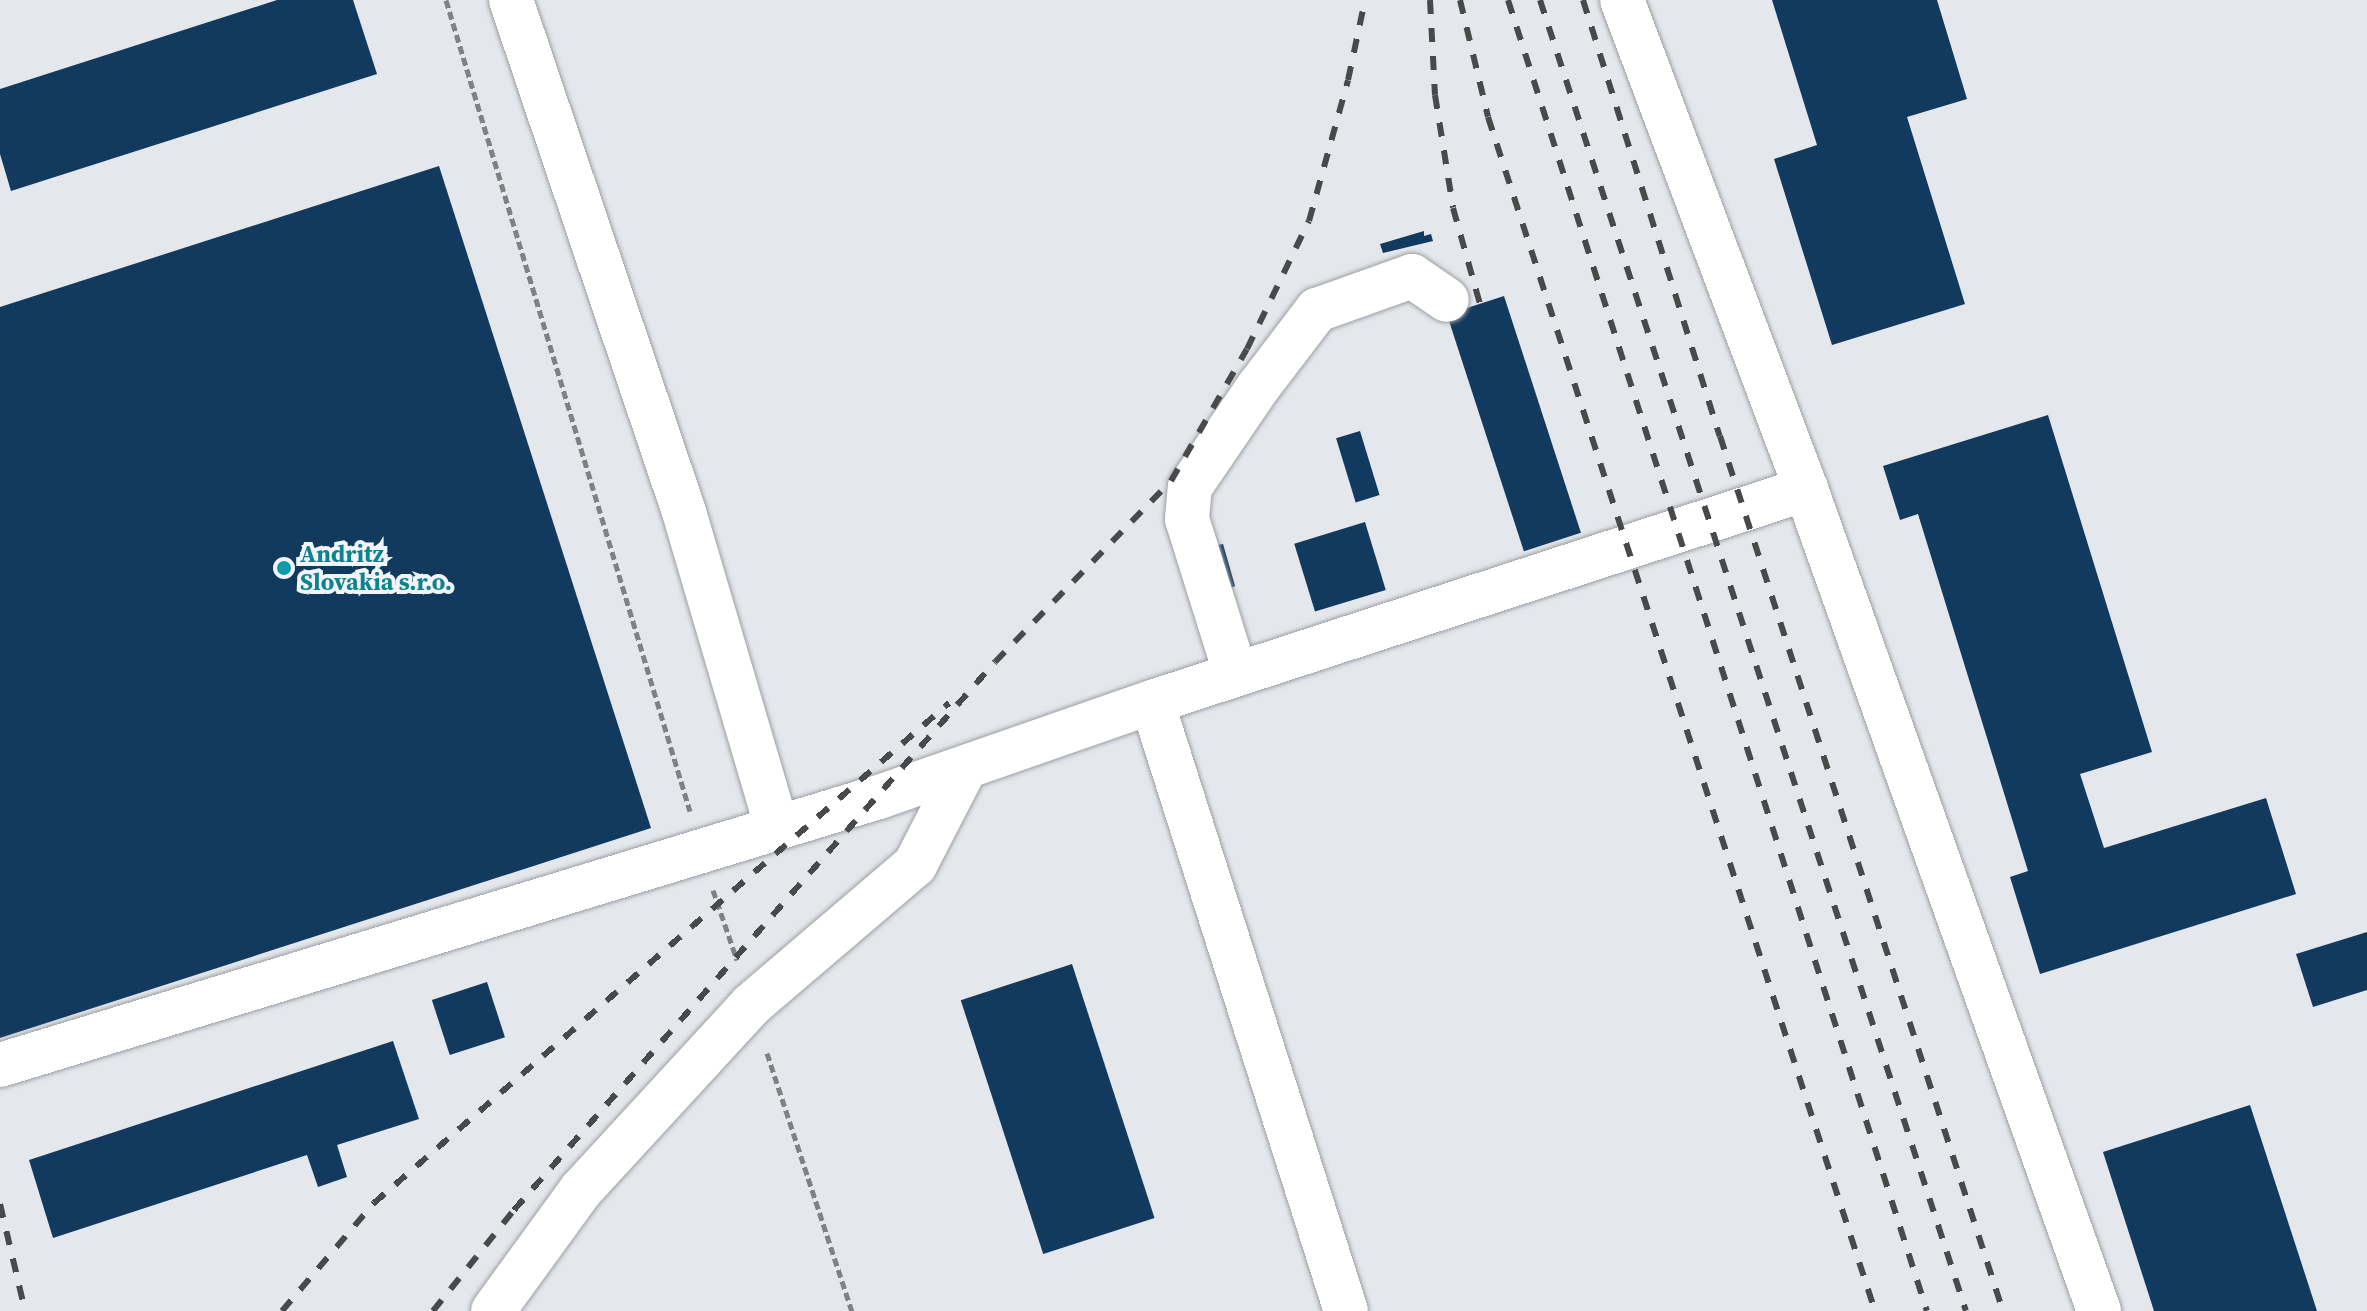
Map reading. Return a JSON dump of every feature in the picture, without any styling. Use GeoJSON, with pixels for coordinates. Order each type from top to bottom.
{"type":"FeatureCollection","features":[{"type":"Feature","properties":{"kind":"lane"},"geometry":{"type":"LineString","coordinates":[[511,0],[684,512],[777,827]]}},
{"type":"Feature","properties":{"kind":"lane"},"geometry":{"type":"LineString","coordinates":[[1622,0],[1806,489],[2099,1311]]}},
{"type":"Feature","properties":{"kind":"lane"},"geometry":{"type":"LineString","coordinates":[[1235,672],[1187,519],[1190,487],[1259,386],[1317,310],[1412,276],[1447,300]]}},
{"type":"Feature","properties":{"kind":"lane"},"geometry":{"type":"LineString","coordinates":[[0,1065],[965,768],[1235,672],[1806,489]]}},
{"type":"Feature","properties":{"kind":"lane"},"geometry":{"type":"LineString","coordinates":[[1152,702],[1346,1311]]}},
{"type":"Feature","properties":{"kind":"lane"},"geometry":{"type":"LineString","coordinates":[[493,1311],[581,1190],[751,1005],[915,865],[965,768]]}},
{"type":"Feature","properties":{"kind":"path"},"geometry":{"type":"LineString","coordinates":[[446,0],[702,850],[852,1311]]}},
{"type":"Feature","properties":{"kind":"building"},"geometry":{"type":"Polygon","coordinates":[[[277,0],[353,0],[377,74],[11,191],[0,154],[0,89],[277,0]]]}},
{"type":"Feature","properties":{"kind":"building"},"geometry":{"type":"Polygon","coordinates":[[[1772,0],[1937,0],[1967,99],[1907,117],[1965,304],[1832,345],[1774,159],[1817,145],[1772,0]]]}},
{"type":"Feature","properties":{"kind":"building","name":"Andritz Slovakia s.r.o."},"geometry":{"type":"Polygon","coordinates":[[[439,166],[651,828],[0,1038],[0,307],[439,166]]]}},
{"type":"Feature","properties":{"kind":"building"},"geometry":{"type":"Polygon","coordinates":[[[1424,231],[1424,236],[1431,234],[1433,241],[1383,253],[1380,244],[1424,231]]]}},
{"type":"Feature","properties":{"kind":"building"},"geometry":{"type":"Polygon","coordinates":[[[1504,296],[1581,533],[1524,551],[1447,315],[1504,296]]]}},
{"type":"Feature","properties":{"kind":"building"},"geometry":{"type":"Polygon","coordinates":[[[2048,415],[2152,752],[2080,774],[2104,848],[2266,798],[2296,894],[2040,974],[2010,877],[2028,871],[1918,514],[1900,520],[1883,466],[2048,415]]]}},
{"type":"Feature","properties":{"kind":"building"},"geometry":{"type":"Polygon","coordinates":[[[1360,431],[1380,495],[1356,502],[1336,438],[1360,431]]]}},
{"type":"Feature","properties":{"kind":"building"},"geometry":{"type":"Polygon","coordinates":[[[1365,522],[1386,590],[1315,612],[1294,544],[1365,522]]]}},
{"type":"Feature","properties":{"kind":"building"},"geometry":{"type":"Polygon","coordinates":[[[1223,544],[1235,586],[1231,588],[1213,546],[1223,544]]]}},
{"type":"Feature","properties":{"kind":"building"},"geometry":{"type":"Polygon","coordinates":[[[2367,932],[2367,990],[2313,1007],[2296,954],[2367,932]]]}},
{"type":"Feature","properties":{"kind":"building"},"geometry":{"type":"Polygon","coordinates":[[[1072,964],[1155,1218],[1043,1254],[961,1000],[1072,964]]]}},
{"type":"Feature","properties":{"kind":"building"},"geometry":{"type":"Polygon","coordinates":[[[487,982],[505,1037],[450,1055],[432,1000],[487,982]]]}},
{"type":"Feature","properties":{"kind":"building"},"geometry":{"type":"Polygon","coordinates":[[[393,1041],[419,1119],[337,1145],[347,1177],[318,1187],[307,1155],[53,1238],[29,1160],[393,1041]]]}},
{"type":"Feature","properties":{"kind":"building"},"geometry":{"type":"Polygon","coordinates":[[[2250,1105],[2317,1311],[2154,1311],[2103,1152],[2250,1105]]]}},
{"type":"Feature","properties":{"kind":"railway"},"geometry":{"type":"LineString","coordinates":[[433,1311],[514,1210],[995,662],[1171,481],[1247,349],[1309,221],[1348,80],[1365,0]]}},
{"type":"Feature","properties":{"kind":"railway"},"geometry":{"type":"LineString","coordinates":[[1430,0],[1435,95],[1453,208],[1480,304]]}},
{"type":"Feature","properties":{"kind":"railway"},"geometry":{"type":"LineString","coordinates":[[1460,0],[1488,117],[1875,1311]]}},
{"type":"Feature","properties":{"kind":"railway"},"geometry":{"type":"LineString","coordinates":[[1508,0],[1927,1311]]}},
{"type":"Feature","properties":{"kind":"railway"},"geometry":{"type":"LineString","coordinates":[[1540,0],[1966,1311]]}},
{"type":"Feature","properties":{"kind":"railway"},"geometry":{"type":"LineString","coordinates":[[1583,0],[1720,436],[2003,1311]]}},
{"type":"Feature","properties":{"kind":"railway"},"geometry":{"type":"LineString","coordinates":[[282,1311],[374,1203],[949,703]]}},
{"type":"Feature","properties":{"kind":"railway"},"geometry":{"type":"LineString","coordinates":[[0,1204],[25,1311]]}},
{"type":"Feature","properties":{"kind":"place","name":"Andritz Slovakia s.r.o."},"geometry":{"type":"Point","coordinates":[284,568]}}]}
